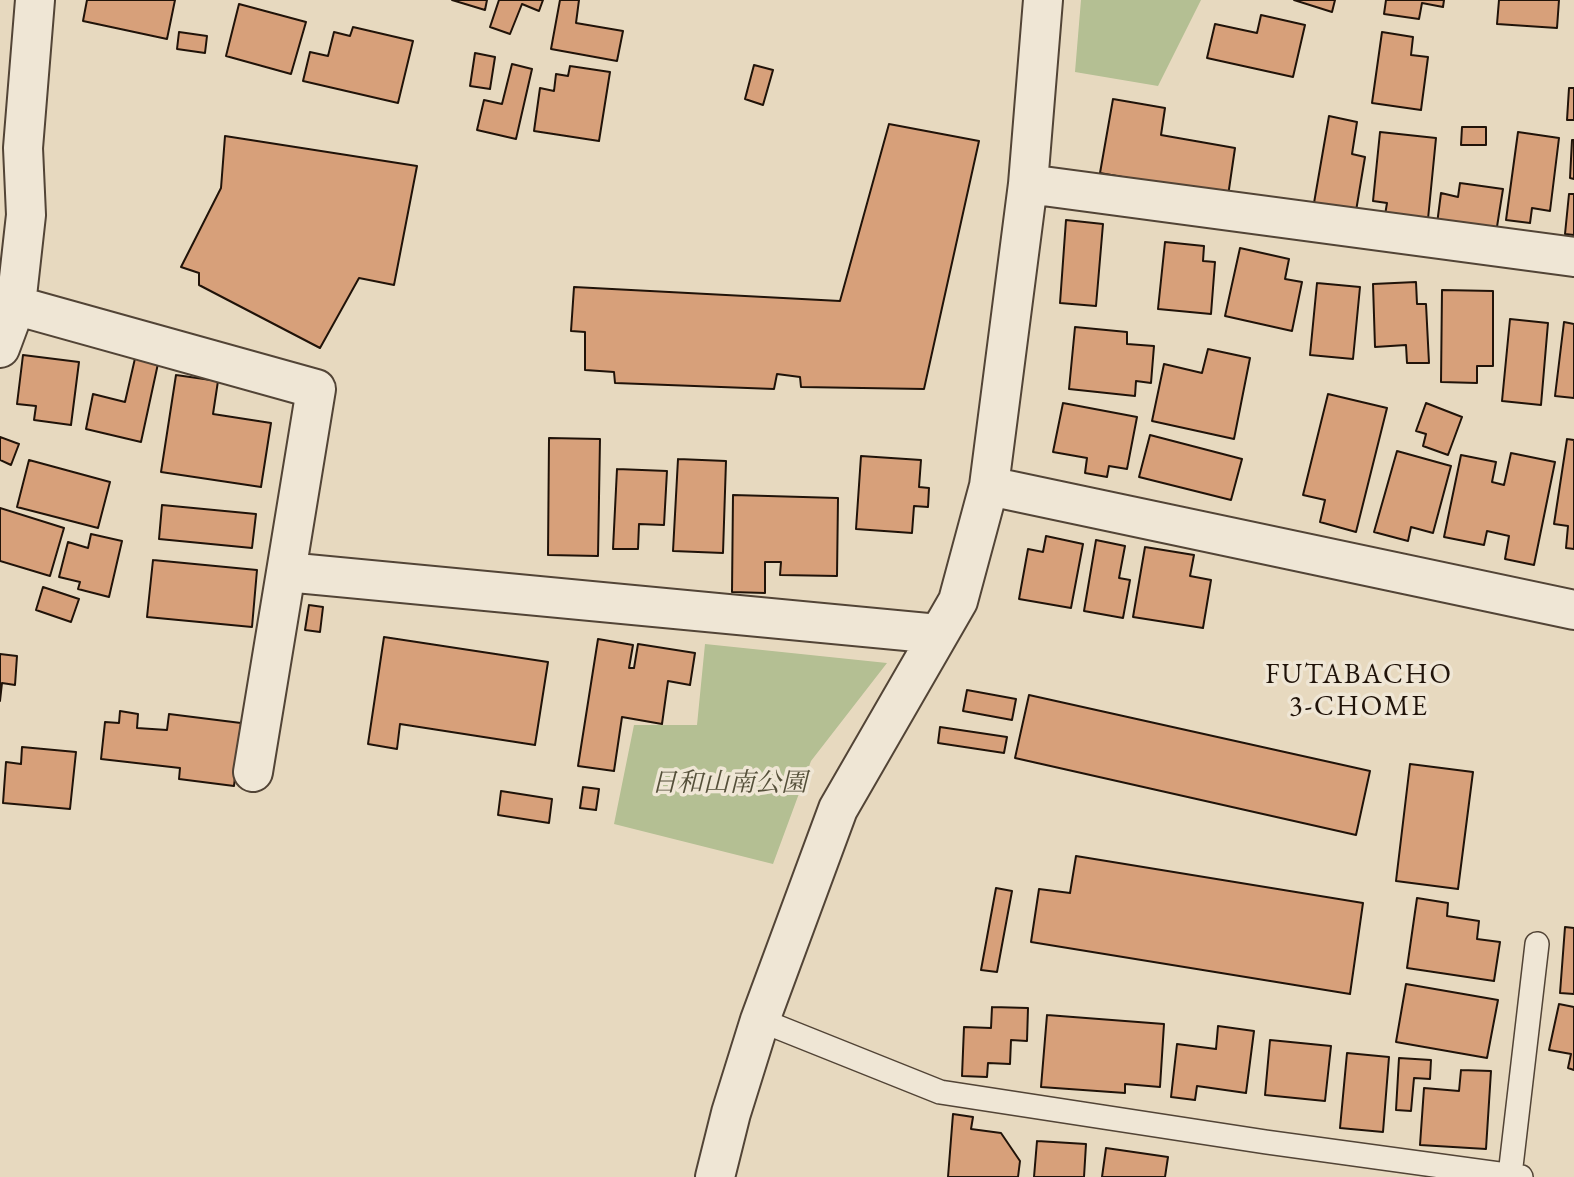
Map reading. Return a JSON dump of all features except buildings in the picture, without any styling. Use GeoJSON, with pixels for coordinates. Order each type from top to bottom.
{"type":"FeatureCollection","features":[{"type":"Feature","properties":{"kind":"street"},"geometry":{"type":"LineString","coordinates":[[0,348],[26,215],[23,148],[35,0]]}},
{"type":"Feature","properties":{"kind":"street"},"geometry":{"type":"LineString","coordinates":[[715,1177],[731,1113],[760,1020],[838,809],[958,601],[989,486],[1028,184],[1043,0]]}},
{"type":"Feature","properties":{"kind":"street"},"geometry":{"type":"LineString","coordinates":[[1028,184],[1574,257]]}},
{"type":"Feature","properties":{"kind":"street"},"geometry":{"type":"LineString","coordinates":[[8,303],[316,389],[253,772]]}},
{"type":"Feature","properties":{"kind":"street"},"geometry":{"type":"LineString","coordinates":[[989,486],[1574,610]]}},
{"type":"Feature","properties":{"kind":"street"},"geometry":{"type":"LineString","coordinates":[[286,572],[938,634]]}},
{"type":"Feature","properties":{"kind":"lane"},"geometry":{"type":"LineString","coordinates":[[760,1020],[940,1093],[1516,1176],[1537,944]]}},
{"type":"Feature","properties":{"kind":"green space"},"geometry":{"type":"Polygon","coordinates":[[[1081,0],[1201,0],[1158,86],[1075,72],[1081,0]]]}},
{"type":"Feature","properties":{"kind":"green space","name":"日和山南公園"},"geometry":{"type":"Polygon","coordinates":[[[705,644],[887,663],[811,761],[773,864],[614,824],[634,725],[697,725],[705,644]]]}},
{"type":"Feature","properties":{"kind":"district","name":"FUTABACHO 3-CHOME"},"geometry":{"type":"Point","coordinates":[1359,691]}}]}
